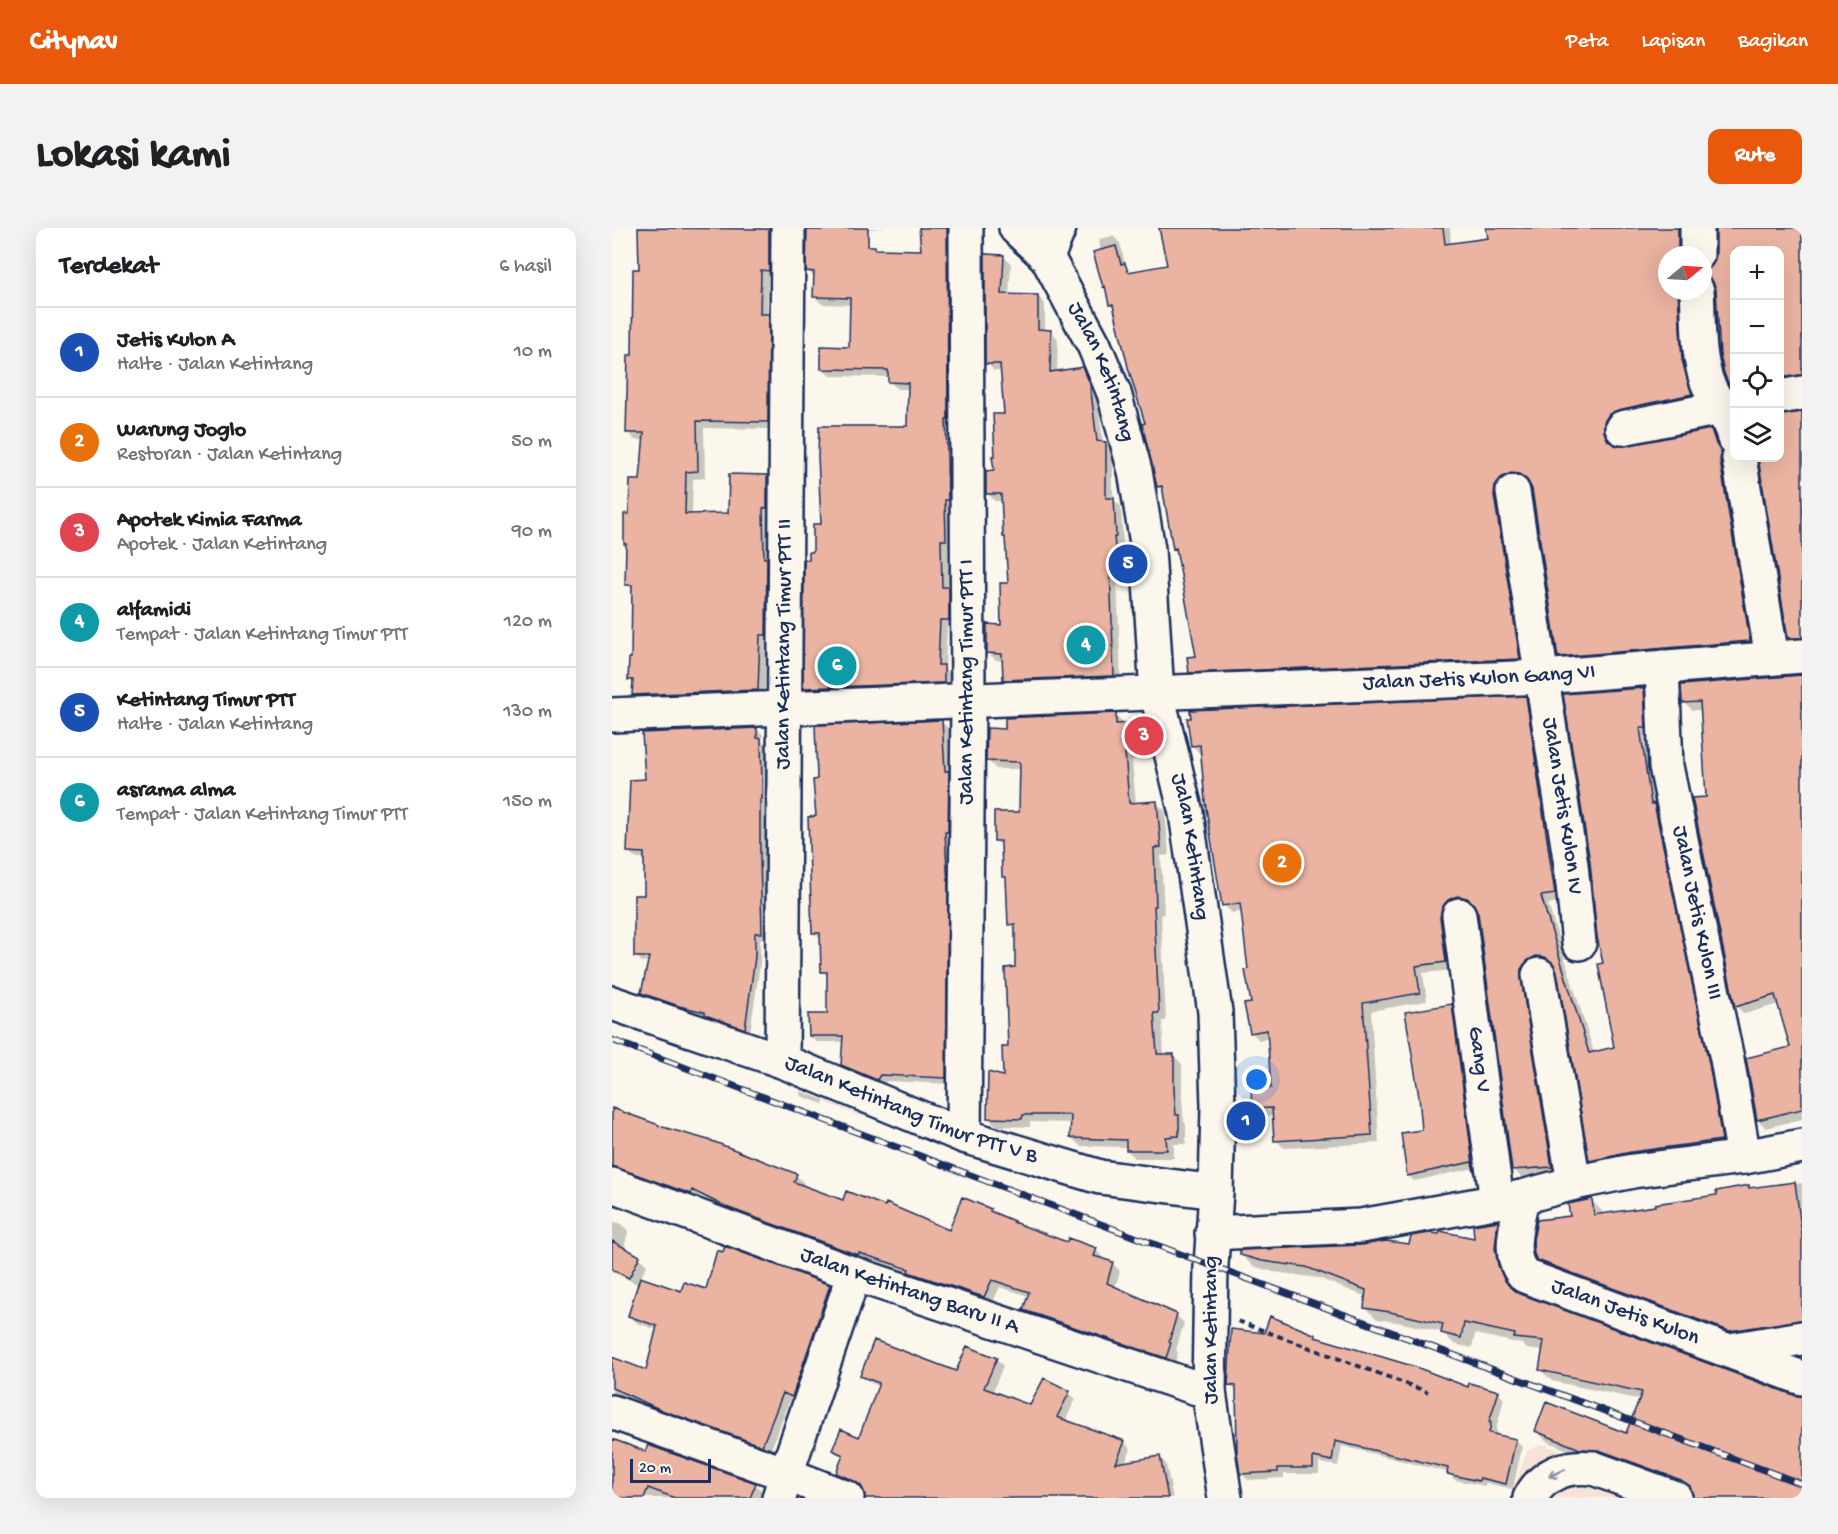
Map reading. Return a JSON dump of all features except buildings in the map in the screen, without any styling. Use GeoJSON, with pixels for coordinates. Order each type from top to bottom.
{"type":"FeatureCollection","features":[{"type":"Feature","properties":{"kind":"street","name":"Jalan Ketintang Timur PTT II"},"geometry":{"type":"LineString","coordinates":[[782,1061],[788,228]]}},
{"type":"Feature","properties":{"kind":"street","name":"Jalan Ketintang Timur PTT I"},"geometry":{"type":"LineString","coordinates":[[964,1136],[968,702],[966,228]]}},
{"type":"Feature","properties":{"kind":"street","name":"Jalan Ketintang"},"geometry":{"type":"LineString","coordinates":[[1016,228],[1053,242],[1114,393],[1135,471],[1148,549],[1157,694],[1186,813],[1215,1012],[1218,1106],[1209,1311],[1209,1392],[1225,1498]]}},
{"type":"Feature","properties":{"kind":"street"},"geometry":{"type":"LineString","coordinates":[[1696,228],[1697,246]]}},
{"type":"Feature","properties":{"kind":"street"},"geometry":{"type":"LineString","coordinates":[[1622,428],[1728,406],[1707,379],[1700,348],[1697,300]]}},
{"type":"Feature","properties":{"kind":"street"},"geometry":{"type":"LineString","coordinates":[[1784,396],[1802,393]]}},
{"type":"Feature","properties":{"kind":"street"},"geometry":{"type":"LineString","coordinates":[[1739,462],[1787,657]]}},
{"type":"Feature","properties":{"kind":"street","name":"Jalan Jetis Kulon IV"},"geometry":{"type":"LineString","coordinates":[[1513,492],[1571,865],[1579,943]]}},
{"type":"Feature","properties":{"kind":"street","name":"Jalan Jetis Kulon Gang VI"},"geometry":{"type":"LineString","coordinates":[[612,715],[1542,677],[1787,657]]}},
{"type":"Feature","properties":{"kind":"street","name":"Jalan Jetis Kulon III"},"geometry":{"type":"LineString","coordinates":[[1662,667],[1666,765],[1727,1059],[1743,1157]]}},
{"type":"Feature","properties":{"kind":"street","name":"Gang V"},"geometry":{"type":"LineString","coordinates":[[1459,915],[1510,1200]]}},
{"type":"Feature","properties":{"kind":"street"},"geometry":{"type":"LineString","coordinates":[[1539,975],[1574,1183]]}},
{"type":"Feature","properties":{"kind":"street","name":"Jalan Ketintang Timur PTT V B"},"geometry":{"type":"LineString","coordinates":[[612,1003],[782,1061],[964,1136],[1100,1177],[1216,1192]]}},
{"type":"Feature","properties":{"kind":"street"},"geometry":{"type":"LineString","coordinates":[[1212,1233],[1361,1226],[1510,1200],[1574,1183],[1633,1171],[1743,1157],[1802,1146]]}},
{"type":"Feature","properties":{"kind":"street","name":"Jalan Ketintang Baru II A"},"geometry":{"type":"LineString","coordinates":[[612,1185],[854,1274],[1209,1392]]}},
{"type":"Feature","properties":{"kind":"street","name":"Jalan Jetis Kulon"},"geometry":{"type":"LineString","coordinates":[[1510,1200],[1513,1252],[1516,1263],[1525,1276],[1802,1378]]}},
{"type":"Feature","properties":{"kind":"street"},"geometry":{"type":"LineString","coordinates":[[782,1486],[854,1274]]}},
{"type":"Feature","properties":{"kind":"street"},"geometry":{"type":"LineString","coordinates":[[1728,1350],[1802,1338]]}},
{"type":"Feature","properties":{"kind":"street"},"geometry":{"type":"LineString","coordinates":[[612,1412],[782,1486],[847,1498]]}},
{"type":"Feature","properties":{"kind":"street"},"geometry":{"type":"LineString","coordinates":[[1530,1498],[1534,1490],[1546,1478],[1570,1468],[1582,1467],[1593,1468],[1675,1498]]}},
{"type":"Feature","properties":{"kind":"path"},"geometry":{"type":"LineString","coordinates":[[1209,1311],[1428,1392]]}},
{"type":"Feature","properties":{"kind":"shaded area"},"geometry":{"type":"Polygon","coordinates":[[[1543,1444],[1692,1498],[1510,1498],[1527,1451],[1543,1444]]]}},
{"type":"Feature","properties":{"kind":"railway"},"geometry":{"type":"LineString","coordinates":[[612,1040],[1175,1252],[1802,1484]]}},
{"type":"Feature","properties":{"kind":"place","name":"Ketintang Timur PTT"},"geometry":{"type":"Point","coordinates":[1128,564]}},
{"type":"Feature","properties":{"kind":"place","name":"alfamidi"},"geometry":{"type":"Point","coordinates":[1086,645]}},
{"type":"Feature","properties":{"kind":"place","name":"asrama alma"},"geometry":{"type":"Point","coordinates":[837,666]}},
{"type":"Feature","properties":{"kind":"place","name":"Apotek Kimia Farma"},"geometry":{"type":"Point","coordinates":[1144,736]}},
{"type":"Feature","properties":{"kind":"place","name":"Warung Joglo"},"geometry":{"type":"Point","coordinates":[1282,863]}},
{"type":"Feature","properties":{"kind":"place","name":"Jetis Kulon A"},"geometry":{"type":"Point","coordinates":[1246,1121]}}]}
